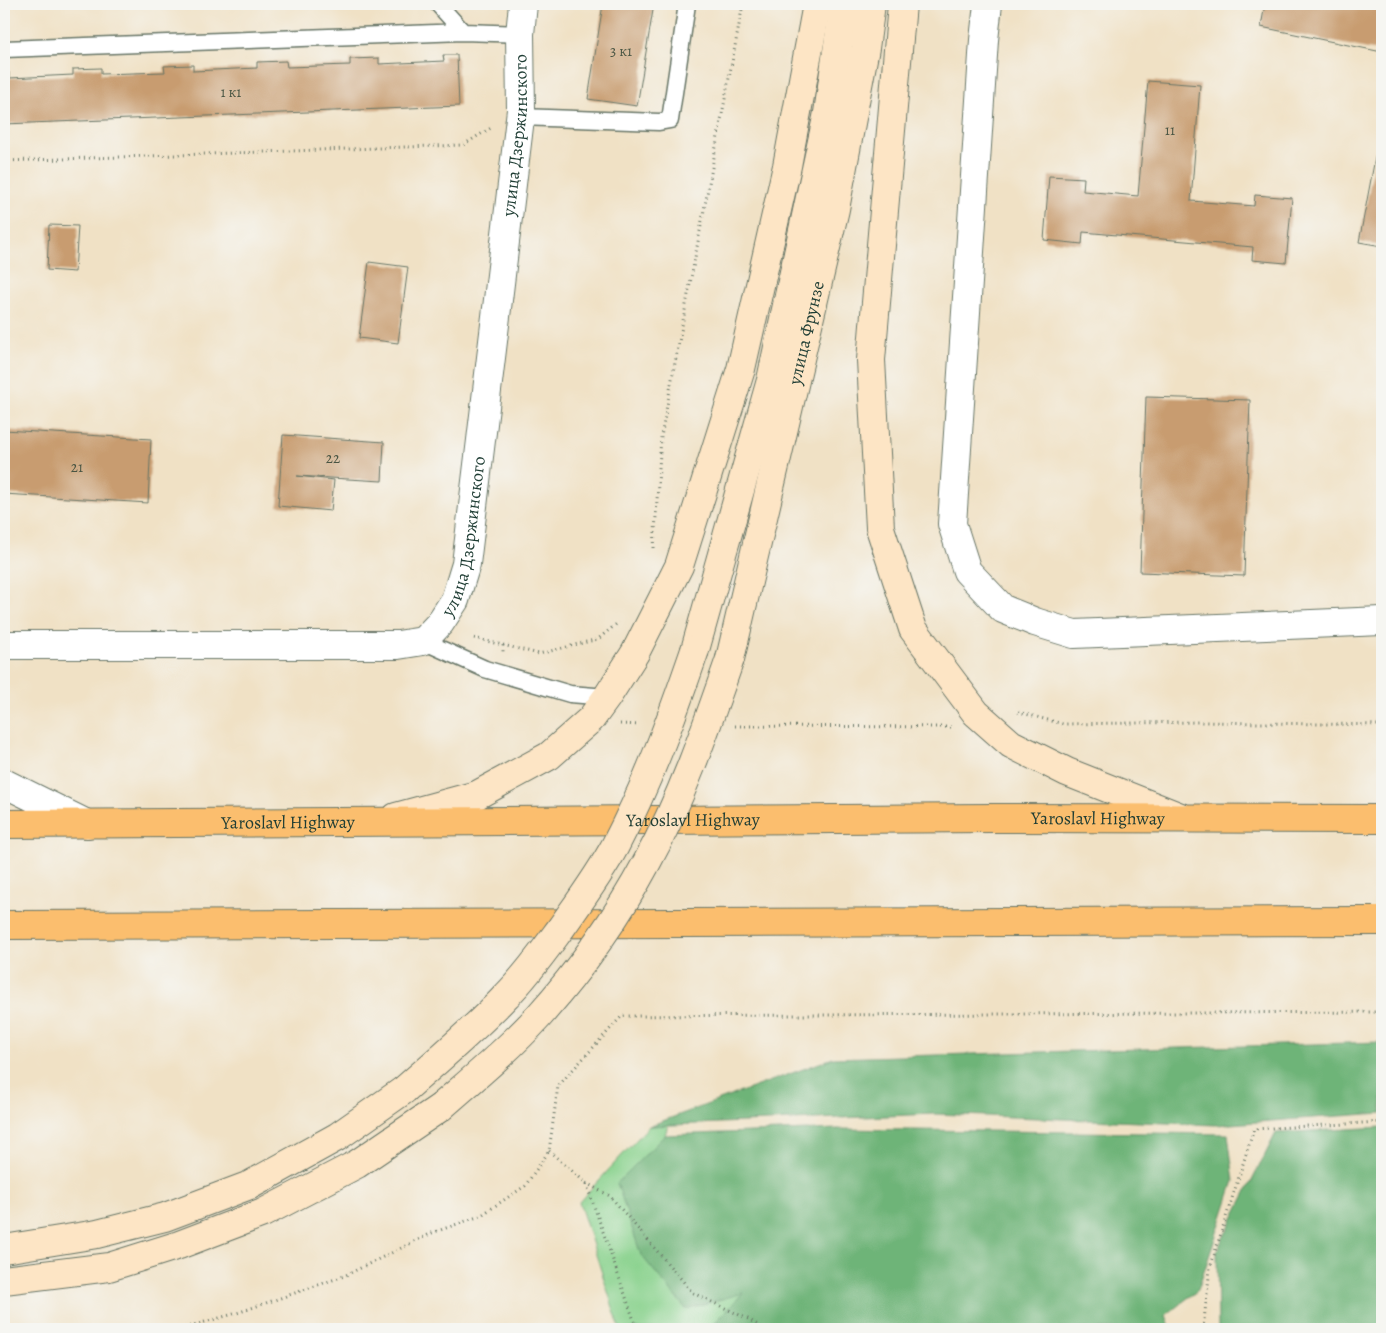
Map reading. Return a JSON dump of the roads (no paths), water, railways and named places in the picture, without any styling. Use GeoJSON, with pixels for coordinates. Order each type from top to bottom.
{"type":"FeatureCollection","features":[{"type":"Feature","properties":{"kind":"highway","name":"Yaroslavl Highway"},"geometry":{"type":"LineString","coordinates":[[4,824],[983,818],[1382,819]]}},
{"type":"Feature","properties":{"kind":"highway"},"geometry":{"type":"LineString","coordinates":[[7,925],[1382,921]]}},
{"type":"Feature","properties":{"kind":"main road"},"geometry":{"type":"LineString","coordinates":[[378,822],[477,795],[549,756],[591,719],[635,653],[679,566],[741,369],[787,166],[817,4]]}},
{"type":"Feature","properties":{"kind":"main road","name":"улица Фрунзе"},"geometry":{"type":"LineString","coordinates":[[4,1249],[97,1234],[156,1219],[250,1185],[337,1137],[404,1090],[470,1031],[507,995],[541,956],[576,906],[614,846],[650,773],[675,708],[694,650],[771,380],[828,112],[844,4]]}},
{"type":"Feature","properties":{"kind":"main road","name":"улица Фрунзе"},"geometry":{"type":"LineString","coordinates":[[4,1280],[109,1267],[179,1245],[264,1213],[357,1164],[441,1107],[499,1055],[538,1017],[570,978],[609,925],[647,862],[676,802],[708,723],[730,659],[835,208],[865,48],[871,4]]}},
{"type":"Feature","properties":{"kind":"main road"},"geometry":{"type":"LineString","coordinates":[[902,4],[871,360],[880,528],[913,629],[976,713],[1012,744],[1067,772],[1185,819]]}},
{"type":"Feature","properties":{"kind":"street","name":"улица Дзержинского"},"geometry":{"type":"LineString","coordinates":[[423,641],[440,623],[455,600],[466,564],[520,117],[520,34],[523,4]]}},
{"type":"Feature","properties":{"kind":"street"},"geometry":{"type":"LineString","coordinates":[[988,4],[984,40],[952,524],[967,571],[1003,608],[1035,622],[1074,634],[1382,621]]}},
{"type":"Feature","properties":{"kind":"street"},"geometry":{"type":"LineString","coordinates":[[4,645],[398,645],[423,641]]}},
{"type":"Feature","properties":{"kind":"street"},"geometry":{"type":"LineString","coordinates":[[4,783],[86,824]]}},
{"type":"Feature","properties":{"kind":"lane"},"geometry":{"type":"LineString","coordinates":[[438,4],[462,32]]}},
{"type":"Feature","properties":{"kind":"lane"},"geometry":{"type":"LineString","coordinates":[[520,117],[659,122],[670,120],[687,4]]}},
{"type":"Feature","properties":{"kind":"lane"},"geometry":{"type":"LineString","coordinates":[[4,48],[462,32],[520,34]]}},
{"type":"Feature","properties":{"kind":"lane"},"geometry":{"type":"LineString","coordinates":[[423,641],[485,669],[570,694],[607,697]]}}]}
